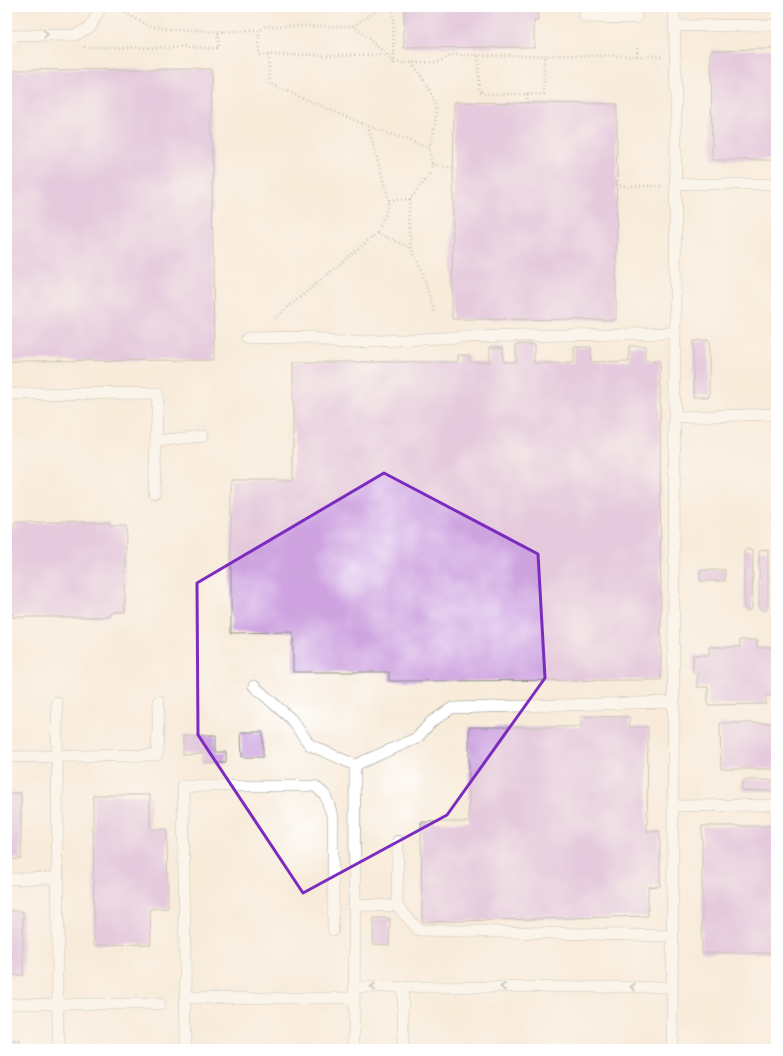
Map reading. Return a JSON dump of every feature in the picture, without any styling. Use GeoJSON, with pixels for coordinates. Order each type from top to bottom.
{"type":"FeatureCollection","features":[{"type":"Feature","properties":{"kind":"lane"},"geometry":{"type":"LineString","coordinates":[[7,36],[75,35],[90,27],[101,7]]}},
{"type":"Feature","properties":{"kind":"lane"},"geometry":{"type":"LineString","coordinates":[[586,7],[586,17],[636,18],[636,7]]}},
{"type":"Feature","properties":{"kind":"lane"},"geometry":{"type":"LineString","coordinates":[[672,1049],[676,185],[674,7]]}},
{"type":"Feature","properties":{"kind":"lane"},"geometry":{"type":"LineString","coordinates":[[674,26],[776,25]]}},
{"type":"Feature","properties":{"kind":"lane"},"geometry":{"type":"LineString","coordinates":[[676,185],[776,184]]}},
{"type":"Feature","properties":{"kind":"lane"},"geometry":{"type":"LineString","coordinates":[[248,338],[308,337],[338,342],[463,337],[675,333]]}},
{"type":"Feature","properties":{"kind":"lane"},"geometry":{"type":"LineString","coordinates":[[7,394],[158,393],[154,493]]}},
{"type":"Feature","properties":{"kind":"lane"},"geometry":{"type":"LineString","coordinates":[[675,417],[776,414]]}},
{"type":"Feature","properties":{"kind":"lane"},"geometry":{"type":"LineString","coordinates":[[156,441],[203,436]]}},
{"type":"Feature","properties":{"kind":"lane"},"geometry":{"type":"LineString","coordinates":[[254,686],[291,719],[310,745],[354,765],[417,738],[431,722],[452,708],[673,702]]}},
{"type":"Feature","properties":{"kind":"lane"},"geometry":{"type":"LineString","coordinates":[[7,757],[157,756],[159,701]]}},
{"type":"Feature","properties":{"kind":"lane"},"geometry":{"type":"LineString","coordinates":[[57,703],[58,1049]]}},
{"type":"Feature","properties":{"kind":"lane"},"geometry":{"type":"LineString","coordinates":[[354,765],[354,1049]]}},
{"type":"Feature","properties":{"kind":"lane"},"geometry":{"type":"LineString","coordinates":[[186,1049],[184,998],[183,786],[315,786],[325,795],[333,817],[333,930]]}},
{"type":"Feature","properties":{"kind":"lane"},"geometry":{"type":"LineString","coordinates":[[673,806],[776,805]]}},
{"type":"Feature","properties":{"kind":"lane"},"geometry":{"type":"LineString","coordinates":[[398,841],[398,906],[419,930],[672,936]]}},
{"type":"Feature","properties":{"kind":"lane"},"geometry":{"type":"LineString","coordinates":[[7,879],[57,878]]}},
{"type":"Feature","properties":{"kind":"lane"},"geometry":{"type":"LineString","coordinates":[[354,905],[398,906]]}},
{"type":"Feature","properties":{"kind":"lane"},"geometry":{"type":"LineString","coordinates":[[184,998],[354,993],[403,987],[672,987]]}},
{"type":"Feature","properties":{"kind":"lane"},"geometry":{"type":"LineString","coordinates":[[403,987],[403,1049]]}},
{"type":"Feature","properties":{"kind":"lane"},"geometry":{"type":"LineString","coordinates":[[7,1004],[160,1004]]}},
{"type":"Feature","properties":{"kind":"path"},"geometry":{"type":"LineString","coordinates":[[115,7],[145,24],[163,28],[259,32],[266,26],[354,26],[382,7]]}},
{"type":"Feature","properties":{"kind":"path"},"geometry":{"type":"LineString","coordinates":[[393,7],[394,63]]}},
{"type":"Feature","properties":{"kind":"path"},"geometry":{"type":"LineString","coordinates":[[354,26],[394,63],[438,62],[453,55],[663,56]]}},
{"type":"Feature","properties":{"kind":"path"},"geometry":{"type":"LineString","coordinates":[[84,47],[218,48],[218,31]]}},
{"type":"Feature","properties":{"kind":"path"},"geometry":{"type":"LineString","coordinates":[[259,32],[259,55],[387,55]]}},
{"type":"Feature","properties":{"kind":"path"},"geometry":{"type":"LineString","coordinates":[[637,47],[637,56]]}},
{"type":"Feature","properties":{"kind":"path"},"geometry":{"type":"LineString","coordinates":[[268,55],[270,84],[368,126],[429,148]]}},
{"type":"Feature","properties":{"kind":"path"},"geometry":{"type":"LineString","coordinates":[[478,56],[479,89],[483,94],[544,94],[544,56]]}},
{"type":"Feature","properties":{"kind":"path"},"geometry":{"type":"LineString","coordinates":[[412,63],[436,101],[436,128],[429,148],[432,164],[429,175],[410,199],[408,223],[411,248],[421,268],[434,312]]}},
{"type":"Feature","properties":{"kind":"path"},"geometry":{"type":"LineString","coordinates":[[527,94],[528,103]]}},
{"type":"Feature","properties":{"kind":"path"},"geometry":{"type":"LineString","coordinates":[[275,318],[377,233],[386,213],[389,200],[368,126]]}},
{"type":"Feature","properties":{"kind":"path"},"geometry":{"type":"LineString","coordinates":[[432,164],[453,168]]}},
{"type":"Feature","properties":{"kind":"path"},"geometry":{"type":"LineString","coordinates":[[617,173],[618,186],[676,185]]}},
{"type":"Feature","properties":{"kind":"path"},"geometry":{"type":"LineString","coordinates":[[389,200],[410,199]]}},
{"type":"Feature","properties":{"kind":"path"},"geometry":{"type":"LineString","coordinates":[[377,233],[411,248]]}},
{"type":"Feature","properties":{"kind":"highlighted area"},"geometry":{"type":"Polygon","coordinates":[[[384,473],[538,554],[545,678],[447,815],[303,893],[198,735],[197,583],[384,473]]]}},
{"type":"Feature","properties":{"kind":"building"},"geometry":{"type":"Polygon","coordinates":[[[404,7],[538,7],[538,21],[534,21],[534,47],[404,48],[404,7]]]}},
{"type":"Feature","properties":{"kind":"building"},"geometry":{"type":"Polygon","coordinates":[[[776,49],[776,160],[712,160],[711,50],[776,49]]]}},
{"type":"Feature","properties":{"kind":"building"},"geometry":{"type":"Polygon","coordinates":[[[211,69],[214,360],[7,361],[7,70],[211,69]]]}},
{"type":"Feature","properties":{"kind":"building"},"geometry":{"type":"Polygon","coordinates":[[[454,102],[617,104],[616,320],[452,319],[454,102]]]}},
{"type":"Feature","properties":{"kind":"building"},"geometry":{"type":"Polygon","coordinates":[[[709,340],[709,397],[693,397],[693,341],[709,340]]]}},
{"type":"Feature","properties":{"kind":"building"},"geometry":{"type":"Polygon","coordinates":[[[516,344],[534,344],[534,363],[574,363],[574,347],[591,347],[591,362],[629,361],[629,346],[645,346],[645,361],[660,360],[661,680],[389,681],[389,672],[293,672],[293,632],[231,633],[231,480],[293,480],[293,362],[458,362],[458,355],[469,355],[469,362],[490,362],[490,347],[503,347],[503,362],[516,362],[516,344]]]}},
{"type":"Feature","properties":{"kind":"building"},"geometry":{"type":"Polygon","coordinates":[[[15,522],[110,522],[110,526],[126,526],[125,613],[111,613],[110,617],[13,617],[13,613],[7,613],[7,526],[15,526],[15,522]]]}},
{"type":"Feature","properties":{"kind":"building"},"geometry":{"type":"Polygon","coordinates":[[[747,549],[753,551],[752,609],[749,611],[744,608],[744,551],[747,549]]]}},
{"type":"Feature","properties":{"kind":"building"},"geometry":{"type":"Polygon","coordinates":[[[762,549],[768,550],[768,608],[765,611],[759,608],[759,551],[762,549]]]}},
{"type":"Feature","properties":{"kind":"building"},"geometry":{"type":"Polygon","coordinates":[[[774,554],[776,554],[776,573],[774,573],[774,554]]]}},
{"type":"Feature","properties":{"kind":"building"},"geometry":{"type":"Polygon","coordinates":[[[700,570],[725,570],[725,581],[700,581],[700,570]]]}},
{"type":"Feature","properties":{"kind":"building"},"geometry":{"type":"Polygon","coordinates":[[[740,640],[757,640],[757,647],[776,647],[776,696],[766,696],[766,704],[708,705],[708,687],[697,687],[697,673],[693,673],[693,655],[709,655],[709,647],[740,647],[740,640]]]}},
{"type":"Feature","properties":{"kind":"building"},"geometry":{"type":"Polygon","coordinates":[[[581,716],[629,717],[629,727],[648,727],[647,831],[660,831],[660,886],[648,887],[648,916],[422,922],[421,822],[469,822],[469,727],[581,727],[581,716]]]}},
{"type":"Feature","properties":{"kind":"building"},"geometry":{"type":"Polygon","coordinates":[[[720,723],[776,723],[776,769],[721,769],[720,723]]]}},
{"type":"Feature","properties":{"kind":"building"},"geometry":{"type":"Polygon","coordinates":[[[241,732],[263,732],[263,757],[242,757],[241,732]]]}},
{"type":"Feature","properties":{"kind":"building"},"geometry":{"type":"Polygon","coordinates":[[[183,735],[216,735],[216,752],[226,752],[226,763],[204,763],[204,753],[183,754],[183,735]]]}},
{"type":"Feature","properties":{"kind":"building"},"geometry":{"type":"Polygon","coordinates":[[[744,780],[776,780],[776,791],[744,791],[741,788],[744,780]]]}},
{"type":"Feature","properties":{"kind":"building"},"geometry":{"type":"Polygon","coordinates":[[[7,793],[21,793],[21,859],[7,859],[7,793]]]}},
{"type":"Feature","properties":{"kind":"building"},"geometry":{"type":"Polygon","coordinates":[[[93,795],[150,795],[150,829],[167,829],[168,908],[150,909],[151,944],[94,945],[93,795]]]}},
{"type":"Feature","properties":{"kind":"building"},"geometry":{"type":"Polygon","coordinates":[[[702,826],[776,826],[776,953],[702,953],[702,826]]]}},
{"type":"Feature","properties":{"kind":"building"},"geometry":{"type":"Polygon","coordinates":[[[7,911],[23,911],[23,975],[7,975],[7,911]]]}},
{"type":"Feature","properties":{"kind":"building"},"geometry":{"type":"Polygon","coordinates":[[[374,918],[390,918],[389,945],[373,944],[374,918]]]}},
{"type":"Feature","properties":{"kind":"building"},"geometry":{"type":"Polygon","coordinates":[[[7,1041],[20,1041],[20,1049],[7,1049],[7,1041]]]}}]}
